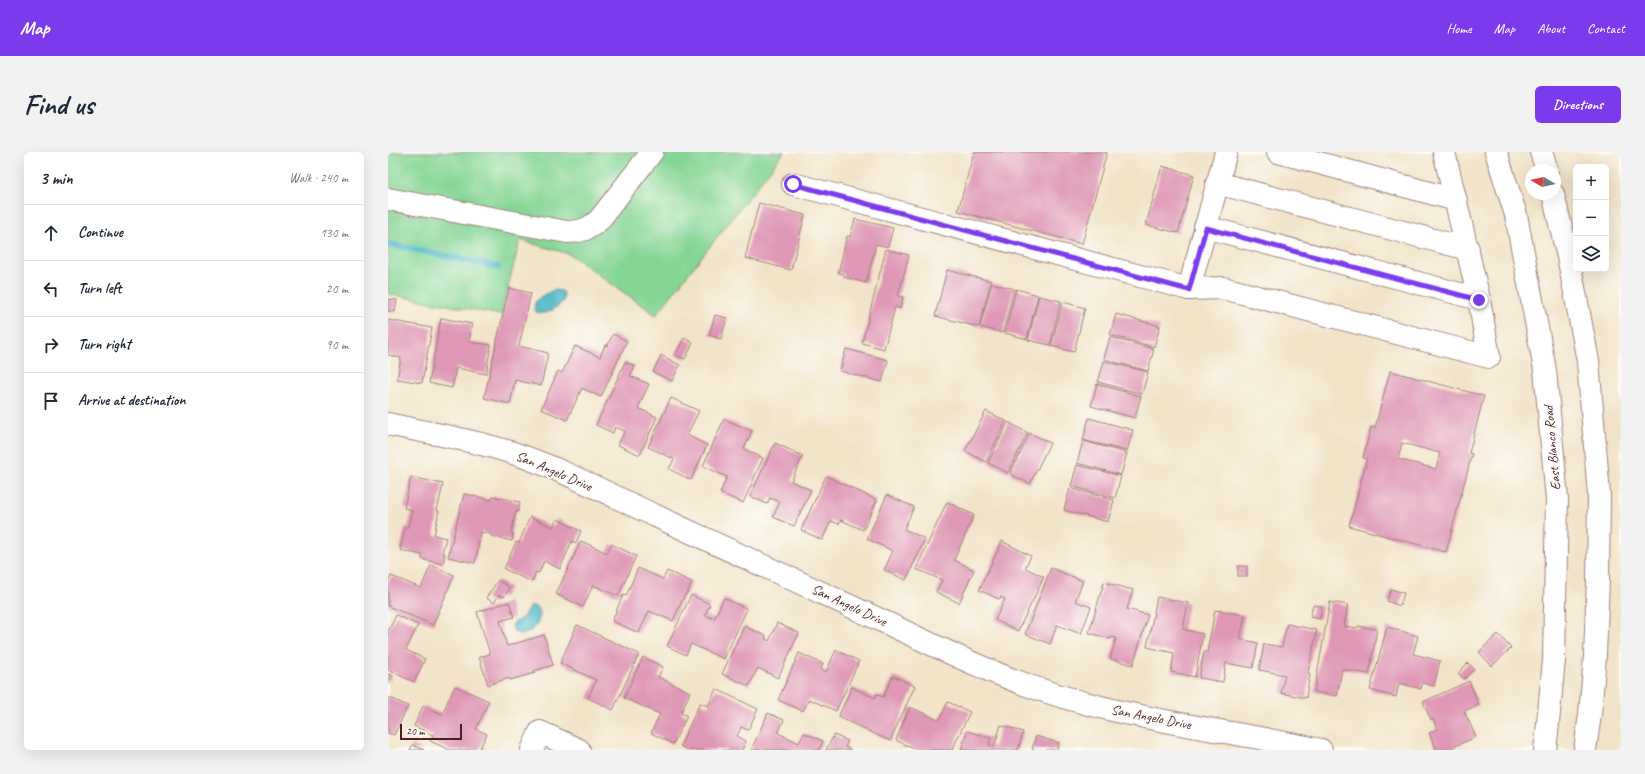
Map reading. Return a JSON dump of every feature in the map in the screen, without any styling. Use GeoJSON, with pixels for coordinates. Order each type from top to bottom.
{"type":"FeatureCollection","features":[{"type":"Feature","properties":{"kind":"main road"},"geometry":{"type":"LineString","coordinates":[[388,199],[567,232],[579,232],[589,228],[599,220],[652,152]]}},
{"type":"Feature","properties":{"kind":"main road"},"geometry":{"type":"LineString","coordinates":[[1189,290],[1226,152]]}},
{"type":"Feature","properties":{"kind":"main road"},"geometry":{"type":"LineString","coordinates":[[1278,152],[1456,200]]}},
{"type":"Feature","properties":{"kind":"main road"},"geometry":{"type":"LineString","coordinates":[[793,184],[1189,290],[1223,288],[1489,357],[1468,249],[1444,152]]}},
{"type":"Feature","properties":{"kind":"main road","name":"East Blanco Road"},"geometry":{"type":"LineString","coordinates":[[1496,152],[1516,215],[1545,370],[1557,499],[1554,660],[1545,750]]}},
{"type":"Feature","properties":{"kind":"main road"},"geometry":{"type":"LineString","coordinates":[[1541,152],[1545,164]]}},
{"type":"Feature","properties":{"kind":"main road"},"geometry":{"type":"LineString","coordinates":[[1217,183],[1468,249]]}},
{"type":"Feature","properties":{"kind":"main road"},"geometry":{"type":"LineString","coordinates":[[1554,200],[1569,262],[1588,361],[1598,495],[1598,580],[1595,656],[1590,714],[1584,750]]}},
{"type":"Feature","properties":{"kind":"main road"},"geometry":{"type":"LineString","coordinates":[[1206,228],[1479,300]]}},
{"type":"Feature","properties":{"kind":"main road","name":"San Angelo Drive"},"geometry":{"type":"LineString","coordinates":[[388,424],[482,444],[512,453],[559,471],[778,571],[946,651],[997,674],[1037,688],[1071,699],[1114,710],[1321,750]]}},
{"type":"Feature","properties":{"kind":"main road"},"geometry":{"type":"LineString","coordinates":[[532,750],[540,732],[579,750]]}},
{"type":"Feature","properties":{"kind":"green space"},"geometry":{"type":"Polygon","coordinates":[[[388,152],[784,152],[656,315],[569,254],[520,240],[501,315],[388,294],[388,152]]]}},
{"type":"Feature","properties":{"kind":"water"},"geometry":{"type":"Polygon","coordinates":[[[553,290],[562,291],[564,294],[563,302],[546,313],[538,313],[535,311],[534,307],[537,300],[553,290]]]}},
{"type":"Feature","properties":{"kind":"water"},"geometry":{"type":"Polygon","coordinates":[[[531,606],[537,608],[540,612],[540,617],[537,624],[527,633],[521,634],[514,632],[512,625],[523,617],[531,606]]]}},
{"type":"Feature","properties":{"kind":"building"},"geometry":{"type":"Polygon","coordinates":[[[974,152],[1107,152],[1082,244],[958,211],[974,152]]]}},
{"type":"Feature","properties":{"kind":"building"},"geometry":{"type":"Polygon","coordinates":[[[1162,166],[1194,175],[1178,233],[1146,225],[1162,166]]]}},
{"type":"Feature","properties":{"kind":"building"},"geometry":{"type":"Polygon","coordinates":[[[759,203],[805,215],[791,270],[745,258],[759,203]]]}},
{"type":"Feature","properties":{"kind":"building"},"geometry":{"type":"Polygon","coordinates":[[[855,219],[893,228],[888,247],[876,244],[866,283],[844,277],[844,274],[838,273],[847,236],[850,237],[855,219]]]}},
{"type":"Feature","properties":{"kind":"building"},"geometry":{"type":"Polygon","coordinates":[[[886,249],[909,255],[898,296],[903,297],[900,309],[895,307],[884,349],[862,343],[886,249]]]}},
{"type":"Feature","properties":{"kind":"building"},"geometry":{"type":"Polygon","coordinates":[[[947,270],[991,281],[979,327],[935,316],[947,270]]]}},
{"type":"Feature","properties":{"kind":"building"},"geometry":{"type":"Polygon","coordinates":[[[992,283],[1014,289],[1003,333],[980,327],[992,283]]]}},
{"type":"Feature","properties":{"kind":"building"},"geometry":{"type":"Polygon","coordinates":[[[509,288],[531,293],[519,346],[548,353],[541,386],[515,380],[510,404],[484,398],[509,288]]]}},
{"type":"Feature","properties":{"kind":"building"},"geometry":{"type":"Polygon","coordinates":[[[1016,289],[1038,295],[1027,339],[1005,333],[1016,289]]]}},
{"type":"Feature","properties":{"kind":"building"},"geometry":{"type":"Polygon","coordinates":[[[1039,296],[1061,301],[1050,345],[1028,340],[1039,296]]]}},
{"type":"Feature","properties":{"kind":"building"},"geometry":{"type":"Polygon","coordinates":[[[388,299],[397,300],[395,312],[388,311],[388,299]]]}},
{"type":"Feature","properties":{"kind":"building"},"geometry":{"type":"Polygon","coordinates":[[[1063,302],[1085,308],[1074,352],[1051,346],[1063,302]]]}},
{"type":"Feature","properties":{"kind":"building"},"geometry":{"type":"Polygon","coordinates":[[[1116,314],[1160,326],[1154,347],[1110,335],[1116,314]]]}},
{"type":"Feature","properties":{"kind":"building"},"geometry":{"type":"Polygon","coordinates":[[[715,315],[727,318],[721,339],[709,335],[715,315]]]}},
{"type":"Feature","properties":{"kind":"building"},"geometry":{"type":"Polygon","coordinates":[[[441,318],[472,324],[469,342],[491,345],[486,374],[456,368],[452,388],[429,383],[441,318]]]}},
{"type":"Feature","properties":{"kind":"building"},"geometry":{"type":"Polygon","coordinates":[[[388,320],[432,328],[422,383],[397,379],[401,358],[388,355],[388,320]]]}},
{"type":"Feature","properties":{"kind":"building"},"geometry":{"type":"Polygon","coordinates":[[[613,334],[627,341],[601,397],[582,388],[567,420],[541,409],[558,371],[562,373],[575,346],[600,357],[605,345],[607,346],[613,334]]]}},
{"type":"Feature","properties":{"kind":"building"},"geometry":{"type":"Polygon","coordinates":[[[1110,337],[1154,349],[1148,371],[1104,359],[1110,337]]]}},
{"type":"Feature","properties":{"kind":"building"},"geometry":{"type":"Polygon","coordinates":[[[684,338],[693,343],[685,359],[675,355],[684,338]]]}},
{"type":"Feature","properties":{"kind":"building"},"geometry":{"type":"Polygon","coordinates":[[[846,349],[888,360],[882,382],[840,371],[846,349]]]}},
{"type":"Feature","properties":{"kind":"building"},"geometry":{"type":"Polygon","coordinates":[[[661,355],[680,365],[672,381],[653,372],[661,355]]]}},
{"type":"Feature","properties":{"kind":"building"},"geometry":{"type":"Polygon","coordinates":[[[1104,361],[1148,372],[1142,394],[1098,382],[1104,361]]]}},
{"type":"Feature","properties":{"kind":"building"},"geometry":{"type":"Polygon","coordinates":[[[625,362],[635,366],[630,376],[649,384],[638,408],[657,417],[640,455],[618,445],[625,431],[615,427],[613,433],[596,425],[625,362]]]}},
{"type":"Feature","properties":{"kind":"building"},"geometry":{"type":"Polygon","coordinates":[[[1390,371],[1484,396],[1469,453],[1472,454],[1446,552],[1349,526],[1367,459],[1363,458],[1371,427],[1375,428],[1390,371]],[[1402,443],[1398,459],[1436,469],[1440,453],[1402,443]]]}},
{"type":"Feature","properties":{"kind":"building"},"geometry":{"type":"Polygon","coordinates":[[[1097,384],[1141,396],[1135,418],[1091,406],[1097,384]]]}},
{"type":"Feature","properties":{"kind":"building"},"geometry":{"type":"Polygon","coordinates":[[[671,398],[699,411],[687,435],[707,445],[691,480],[669,469],[674,459],[648,447],[671,398]]]}},
{"type":"Feature","properties":{"kind":"building"},"geometry":{"type":"Polygon","coordinates":[[[986,411],[1006,421],[986,462],[965,451],[986,411]]]}},
{"type":"Feature","properties":{"kind":"building"},"geometry":{"type":"Polygon","coordinates":[[[1089,418],[1133,430],[1127,451],[1083,440],[1089,418]]]}},
{"type":"Feature","properties":{"kind":"building"},"geometry":{"type":"Polygon","coordinates":[[[724,419],[752,431],[744,449],[763,458],[743,503],[720,493],[727,477],[703,466],[724,419]]]}},
{"type":"Feature","properties":{"kind":"building"},"geometry":{"type":"Polygon","coordinates":[[[1008,422],[1028,433],[1008,473],[988,463],[1008,422]]]}},
{"type":"Feature","properties":{"kind":"building"},"geometry":{"type":"Polygon","coordinates":[[[1030,433],[1050,443],[1030,484],[1010,474],[1030,433]]]}},
{"type":"Feature","properties":{"kind":"building"},"geometry":{"type":"Polygon","coordinates":[[[1083,441],[1127,453],[1121,475],[1077,463],[1083,441]]]}},
{"type":"Feature","properties":{"kind":"building"},"geometry":{"type":"Polygon","coordinates":[[[775,443],[803,456],[791,481],[811,490],[794,526],[773,517],[780,502],[770,498],[767,504],[750,496],[775,443]]]}},
{"type":"Feature","properties":{"kind":"building"},"geometry":{"type":"Polygon","coordinates":[[[1077,465],[1121,476],[1115,498],[1071,486],[1077,465]]]}},
{"type":"Feature","properties":{"kind":"building"},"geometry":{"type":"Polygon","coordinates":[[[826,476],[877,500],[863,530],[841,520],[839,524],[831,521],[822,540],[801,530],[826,476]]]}},
{"type":"Feature","properties":{"kind":"building"},"geometry":{"type":"Polygon","coordinates":[[[411,477],[443,484],[437,511],[439,511],[434,535],[446,538],[442,553],[445,553],[443,564],[422,559],[422,555],[400,550],[405,527],[408,527],[412,510],[404,508],[411,477]]]}},
{"type":"Feature","properties":{"kind":"building"},"geometry":{"type":"Polygon","coordinates":[[[1070,488],[1114,500],[1108,522],[1064,510],[1070,488]]]}},
{"type":"Feature","properties":{"kind":"building"},"geometry":{"type":"Polygon","coordinates":[[[464,494],[492,500],[493,496],[520,502],[518,512],[516,511],[511,533],[513,533],[512,541],[481,532],[475,563],[448,557],[464,494]]]}},
{"type":"Feature","properties":{"kind":"building"},"geometry":{"type":"Polygon","coordinates":[[[887,495],[914,507],[904,529],[925,539],[906,580],[884,570],[893,551],[867,539],[887,495]]]}},
{"type":"Feature","properties":{"kind":"building"},"geometry":{"type":"Polygon","coordinates":[[[947,502],[974,515],[954,560],[974,570],[959,603],[936,592],[942,580],[916,569],[947,502]]]}},
{"type":"Feature","properties":{"kind":"building"},"geometry":{"type":"Polygon","coordinates":[[[530,517],[553,527],[557,519],[581,531],[576,543],[572,541],[560,569],[544,561],[539,573],[536,572],[532,582],[504,569],[516,542],[519,543],[530,517]]]}},
{"type":"Feature","properties":{"kind":"building"},"geometry":{"type":"Polygon","coordinates":[[[581,541],[607,553],[611,544],[636,556],[618,596],[593,585],[583,607],[556,594],[581,541]]]}},
{"type":"Feature","properties":{"kind":"building"},"geometry":{"type":"Polygon","coordinates":[[[1002,541],[1031,556],[1025,568],[1044,577],[1018,631],[995,620],[1005,599],[1001,597],[999,599],[979,590],[1002,541]]]}},
{"type":"Feature","properties":{"kind":"building"},"geometry":{"type":"Polygon","coordinates":[[[431,565],[454,575],[433,625],[388,606],[388,582],[391,576],[421,588],[431,565]]]}},
{"type":"Feature","properties":{"kind":"building"},"geometry":{"type":"Polygon","coordinates":[[[1238,566],[1247,566],[1247,576],[1238,576],[1238,566]]]}},
{"type":"Feature","properties":{"kind":"building"},"geometry":{"type":"Polygon","coordinates":[[[638,568],[663,579],[667,571],[692,582],[673,621],[649,611],[639,633],[612,621],[623,595],[626,596],[638,568]]]}},
{"type":"Feature","properties":{"kind":"building"},"geometry":{"type":"Polygon","coordinates":[[[1051,568],[1083,581],[1075,601],[1091,607],[1081,634],[1057,625],[1050,644],[1025,634],[1051,568]]]}},
{"type":"Feature","properties":{"kind":"building"},"geometry":{"type":"Polygon","coordinates":[[[498,580],[510,588],[504,597],[499,595],[494,603],[486,598],[498,580]]]}},
{"type":"Feature","properties":{"kind":"building"},"geometry":{"type":"Polygon","coordinates":[[[1104,582],[1133,590],[1127,609],[1148,615],[1133,665],[1110,659],[1116,638],[1111,637],[1111,639],[1089,633],[1104,582]]]}},
{"type":"Feature","properties":{"kind":"building"},"geometry":{"type":"Polygon","coordinates":[[[1391,589],[1404,593],[1400,606],[1387,601],[1391,589]]]}},
{"type":"Feature","properties":{"kind":"building"},"geometry":{"type":"Polygon","coordinates":[[[691,595],[710,604],[705,615],[714,619],[724,598],[747,609],[724,659],[691,644],[686,655],[667,646],[691,595]]]}},
{"type":"Feature","properties":{"kind":"building"},"geometry":{"type":"Polygon","coordinates":[[[1157,597],[1188,603],[1183,629],[1203,634],[1195,677],[1171,672],[1174,653],[1147,647],[1157,597]]]}},
{"type":"Feature","properties":{"kind":"building"},"geometry":{"type":"Polygon","coordinates":[[[509,602],[514,617],[500,621],[507,646],[544,635],[553,665],[534,671],[535,673],[510,680],[509,678],[488,685],[479,657],[490,654],[477,612],[509,602]]]}},
{"type":"Feature","properties":{"kind":"building"},"geometry":{"type":"Polygon","coordinates":[[[1330,602],[1348,605],[1344,626],[1357,628],[1358,626],[1377,629],[1369,674],[1342,669],[1337,696],[1314,692],[1330,602]]]}},
{"type":"Feature","properties":{"kind":"building"},"geometry":{"type":"Polygon","coordinates":[[[1313,605],[1322,606],[1320,619],[1310,617],[1313,605]]]}},
{"type":"Feature","properties":{"kind":"building"},"geometry":{"type":"Polygon","coordinates":[[[1215,610],[1245,615],[1240,639],[1258,643],[1253,668],[1226,663],[1223,682],[1199,678],[1204,652],[1207,652],[1215,610]]]}},
{"type":"Feature","properties":{"kind":"building"},"geometry":{"type":"Polygon","coordinates":[[[396,615],[418,625],[406,650],[425,659],[414,682],[388,670],[388,632],[396,615]]]}},
{"type":"Feature","properties":{"kind":"building"},"geometry":{"type":"Polygon","coordinates":[[[777,623],[799,633],[778,678],[758,668],[749,686],[722,674],[744,626],[766,636],[765,639],[769,641],[777,623]]]}},
{"type":"Feature","properties":{"kind":"building"},"geometry":{"type":"Polygon","coordinates":[[[1287,624],[1317,630],[1308,673],[1310,674],[1306,698],[1281,693],[1285,675],[1259,670],[1264,644],[1282,647],[1287,624]]]}},
{"type":"Feature","properties":{"kind":"building"},"geometry":{"type":"Polygon","coordinates":[[[577,625],[639,654],[613,710],[588,698],[596,680],[560,663],[577,625]]]}},
{"type":"Feature","properties":{"kind":"building"},"geometry":{"type":"Polygon","coordinates":[[[1387,627],[1418,636],[1413,654],[1440,661],[1434,686],[1422,683],[1421,689],[1399,683],[1396,697],[1370,690],[1387,627]]]}},
{"type":"Feature","properties":{"kind":"building"},"geometry":{"type":"Polygon","coordinates":[[[1498,634],[1511,648],[1492,666],[1479,652],[1498,634]]]}},
{"type":"Feature","properties":{"kind":"building"},"geometry":{"type":"Polygon","coordinates":[[[836,650],[859,661],[836,711],[809,699],[803,711],[778,700],[799,653],[823,664],[821,670],[826,672],[836,650]]]}},
{"type":"Feature","properties":{"kind":"building"},"geometry":{"type":"Polygon","coordinates":[[[643,657],[663,667],[658,677],[690,692],[681,713],[687,716],[673,744],[651,733],[660,714],[624,698],[643,657]]]}},
{"type":"Feature","properties":{"kind":"building"},"geometry":{"type":"Polygon","coordinates":[[[1468,663],[1474,669],[1464,679],[1458,673],[1468,663]]]}},
{"type":"Feature","properties":{"kind":"building"},"geometry":{"type":"Polygon","coordinates":[[[388,674],[392,675],[388,684],[388,674]]]}},
{"type":"Feature","properties":{"kind":"building"},"geometry":{"type":"Polygon","coordinates":[[[893,676],[915,686],[890,741],[838,717],[852,687],[875,698],[876,694],[883,697],[893,676]]]}},
{"type":"Feature","properties":{"kind":"building"},"geometry":{"type":"Polygon","coordinates":[[[1469,681],[1479,705],[1464,711],[1476,737],[1446,750],[1437,750],[1429,733],[1437,729],[1423,702],[1469,681]]]}},
{"type":"Feature","properties":{"kind":"building"},"geometry":{"type":"Polygon","coordinates":[[[455,686],[489,701],[476,729],[487,734],[479,750],[450,750],[430,741],[433,735],[414,726],[423,706],[442,714],[455,686]]]}},
{"type":"Feature","properties":{"kind":"building"},"geometry":{"type":"Polygon","coordinates":[[[716,689],[758,709],[748,730],[741,727],[737,736],[746,741],[742,750],[688,750],[680,746],[700,703],[708,706],[716,689]]]}},
{"type":"Feature","properties":{"kind":"building"},"geometry":{"type":"Polygon","coordinates":[[[388,697],[408,706],[394,735],[388,733],[388,697]]]}},
{"type":"Feature","properties":{"kind":"building"},"geometry":{"type":"Polygon","coordinates":[[[948,702],[970,712],[952,750],[916,750],[896,740],[910,707],[939,720],[948,702]]]}},
{"type":"Feature","properties":{"kind":"building"},"geometry":{"type":"Polygon","coordinates":[[[768,713],[784,720],[778,733],[799,743],[804,733],[823,741],[819,750],[751,750],[768,713]]]}},
{"type":"Feature","properties":{"kind":"building"},"geometry":{"type":"Polygon","coordinates":[[[1001,725],[1023,732],[1018,750],[961,750],[967,731],[991,738],[989,745],[994,747],[1001,725]]]}},
{"type":"Feature","properties":{"kind":"building"},"geometry":{"type":"Polygon","coordinates":[[[834,735],[848,741],[845,747],[851,750],[826,750],[834,735]]]}},
{"type":"Feature","properties":{"kind":"building"},"geometry":{"type":"Polygon","coordinates":[[[1036,736],[1059,743],[1057,750],[1032,750],[1036,736]]]}},
{"type":"Feature","properties":{"kind":"building"},"geometry":{"type":"Polygon","coordinates":[[[412,745],[424,750],[410,750],[412,745]]]}},
{"type":"Feature","properties":{"kind":"waterway"},"geometry":{"type":"LineString","coordinates":[[388,244],[498,267]]}},
{"type":"Feature","properties":{"kind":"route"},"geometry":{"type":"LineString","coordinates":[[793,184],[1189,290],[1206,228],[1479,300]]}}]}
